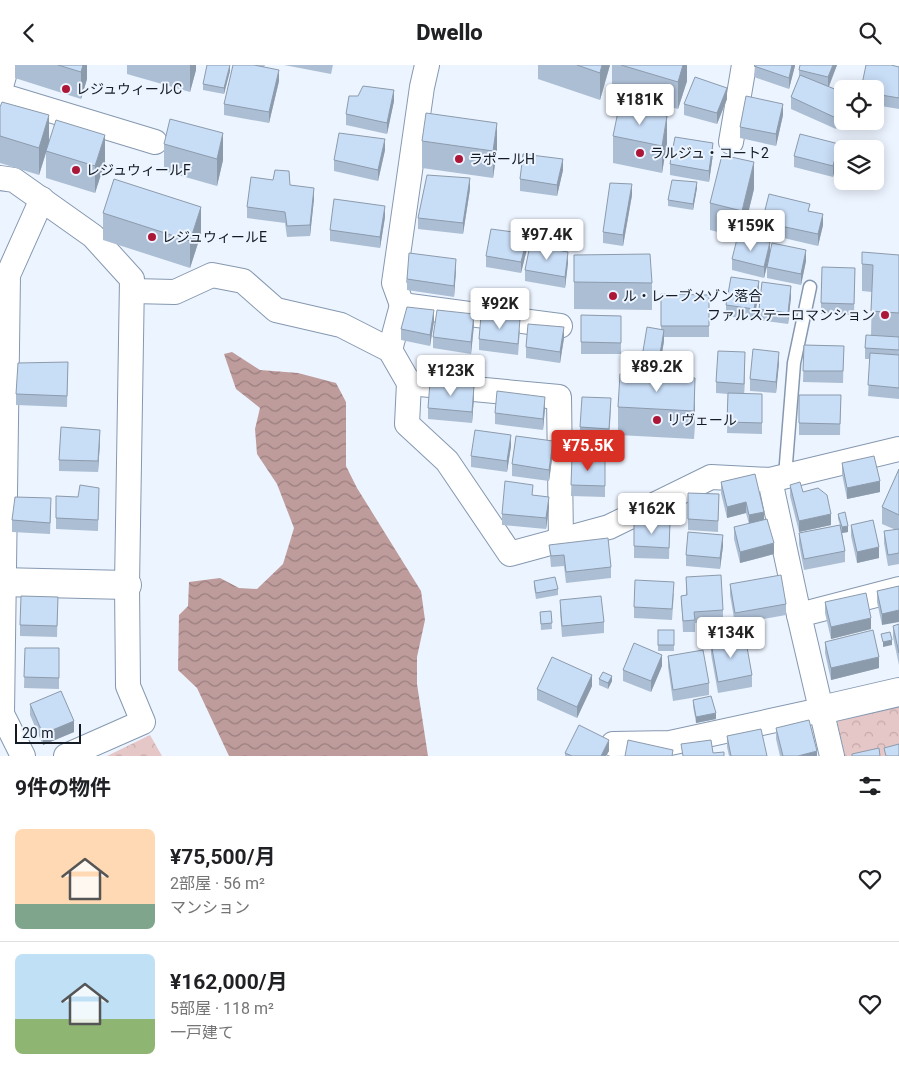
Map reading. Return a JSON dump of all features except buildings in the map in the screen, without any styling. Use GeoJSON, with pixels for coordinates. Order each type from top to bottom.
{"type":"FeatureCollection","features":[{"type":"Feature","properties":{"kind":"street"},"geometry":{"type":"LineString","coordinates":[[0,90],[7,65]]}},
{"type":"Feature","properties":{"kind":"street"},"geometry":{"type":"LineString","coordinates":[[390,350],[402,305],[394,283],[422,87],[427,65]]}},
{"type":"Feature","properties":{"kind":"street"},"geometry":{"type":"LineString","coordinates":[[730,142],[744,65]]}},
{"type":"Feature","properties":{"kind":"street"},"geometry":{"type":"LineString","coordinates":[[0,95],[155,142]]}},
{"type":"Feature","properties":{"kind":"street"},"geometry":{"type":"LineString","coordinates":[[0,178],[14,180],[93,236],[132,279],[127,585],[128,686],[144,722],[66,756]]}},
{"type":"Feature","properties":{"kind":"street"},"geometry":{"type":"LineString","coordinates":[[23,756],[2,714],[2,582],[8,275],[42,199]]}},
{"type":"Feature","properties":{"kind":"street"},"geometry":{"type":"LineString","coordinates":[[132,291],[175,292],[212,275],[243,281],[276,310],[341,325],[390,350],[409,383],[407,423],[447,461],[510,553],[609,527],[711,477],[777,478],[899,449]]}},
{"type":"Feature","properties":{"kind":"street"},"geometry":{"type":"LineString","coordinates":[[402,305],[560,326]]}},
{"type":"Feature","properties":{"kind":"street"},"geometry":{"type":"LineString","coordinates":[[409,383],[559,397],[561,540]]}},
{"type":"Feature","properties":{"kind":"street"},"geometry":{"type":"LineString","coordinates":[[777,478],[799,615],[832,756]]}},
{"type":"Feature","properties":{"kind":"street"},"geometry":{"type":"LineString","coordinates":[[2,582],[127,585]]}},
{"type":"Feature","properties":{"kind":"street"},"geometry":{"type":"LineString","coordinates":[[799,615],[899,589]]}},
{"type":"Feature","properties":{"kind":"street"},"geometry":{"type":"LineString","coordinates":[[613,744],[670,743],[899,692]]}},
{"type":"Feature","properties":{"kind":"lane"},"geometry":{"type":"LineString","coordinates":[[777,478],[794,363],[810,287]]}},
{"type":"Feature","properties":{"kind":"green space"},"geometry":{"type":"Polygon","coordinates":[[[899,707],[899,753],[885,756],[845,756],[837,721],[899,707]]]}},
{"type":"Feature","properties":{"kind":"green space"},"geometry":{"type":"Polygon","coordinates":[[[150,735],[162,756],[107,756],[150,735]]]}},
{"type":"Feature","properties":{"kind":"water"},"geometry":{"type":"Polygon","coordinates":[[[232,352],[260,370],[298,373],[336,383],[346,402],[346,466],[357,488],[421,591],[425,620],[417,657],[417,684],[428,756],[229,756],[197,688],[178,670],[179,615],[188,606],[189,582],[220,578],[239,588],[257,589],[283,564],[294,528],[277,484],[257,454],[255,429],[260,408],[236,389],[224,354],[232,352]]]}},
{"type":"Feature","properties":{"kind":"place","name":"レジュウィールC"},"geometry":{"type":"Point","coordinates":[66,89]}},
{"type":"Feature","properties":{"kind":"place","name":"ラルジュ・コート2"},"geometry":{"type":"Point","coordinates":[640,153]}},
{"type":"Feature","properties":{"kind":"place","name":"ラポールH"},"geometry":{"type":"Point","coordinates":[459,159]}},
{"type":"Feature","properties":{"kind":"place","name":"レジュウィールF"},"geometry":{"type":"Point","coordinates":[76,170]}},
{"type":"Feature","properties":{"kind":"place","name":"レジュウィールE"},"geometry":{"type":"Point","coordinates":[152,237]}},
{"type":"Feature","properties":{"kind":"place","name":"ル・レーブメゾン落合"},"geometry":{"type":"Point","coordinates":[613,296]}},
{"type":"Feature","properties":{"kind":"place","name":"ファルステーロマンション"},"geometry":{"type":"Point","coordinates":[885,315]}},
{"type":"Feature","properties":{"kind":"place","name":"リヴェール"},"geometry":{"type":"Point","coordinates":[657,420]}}]}
